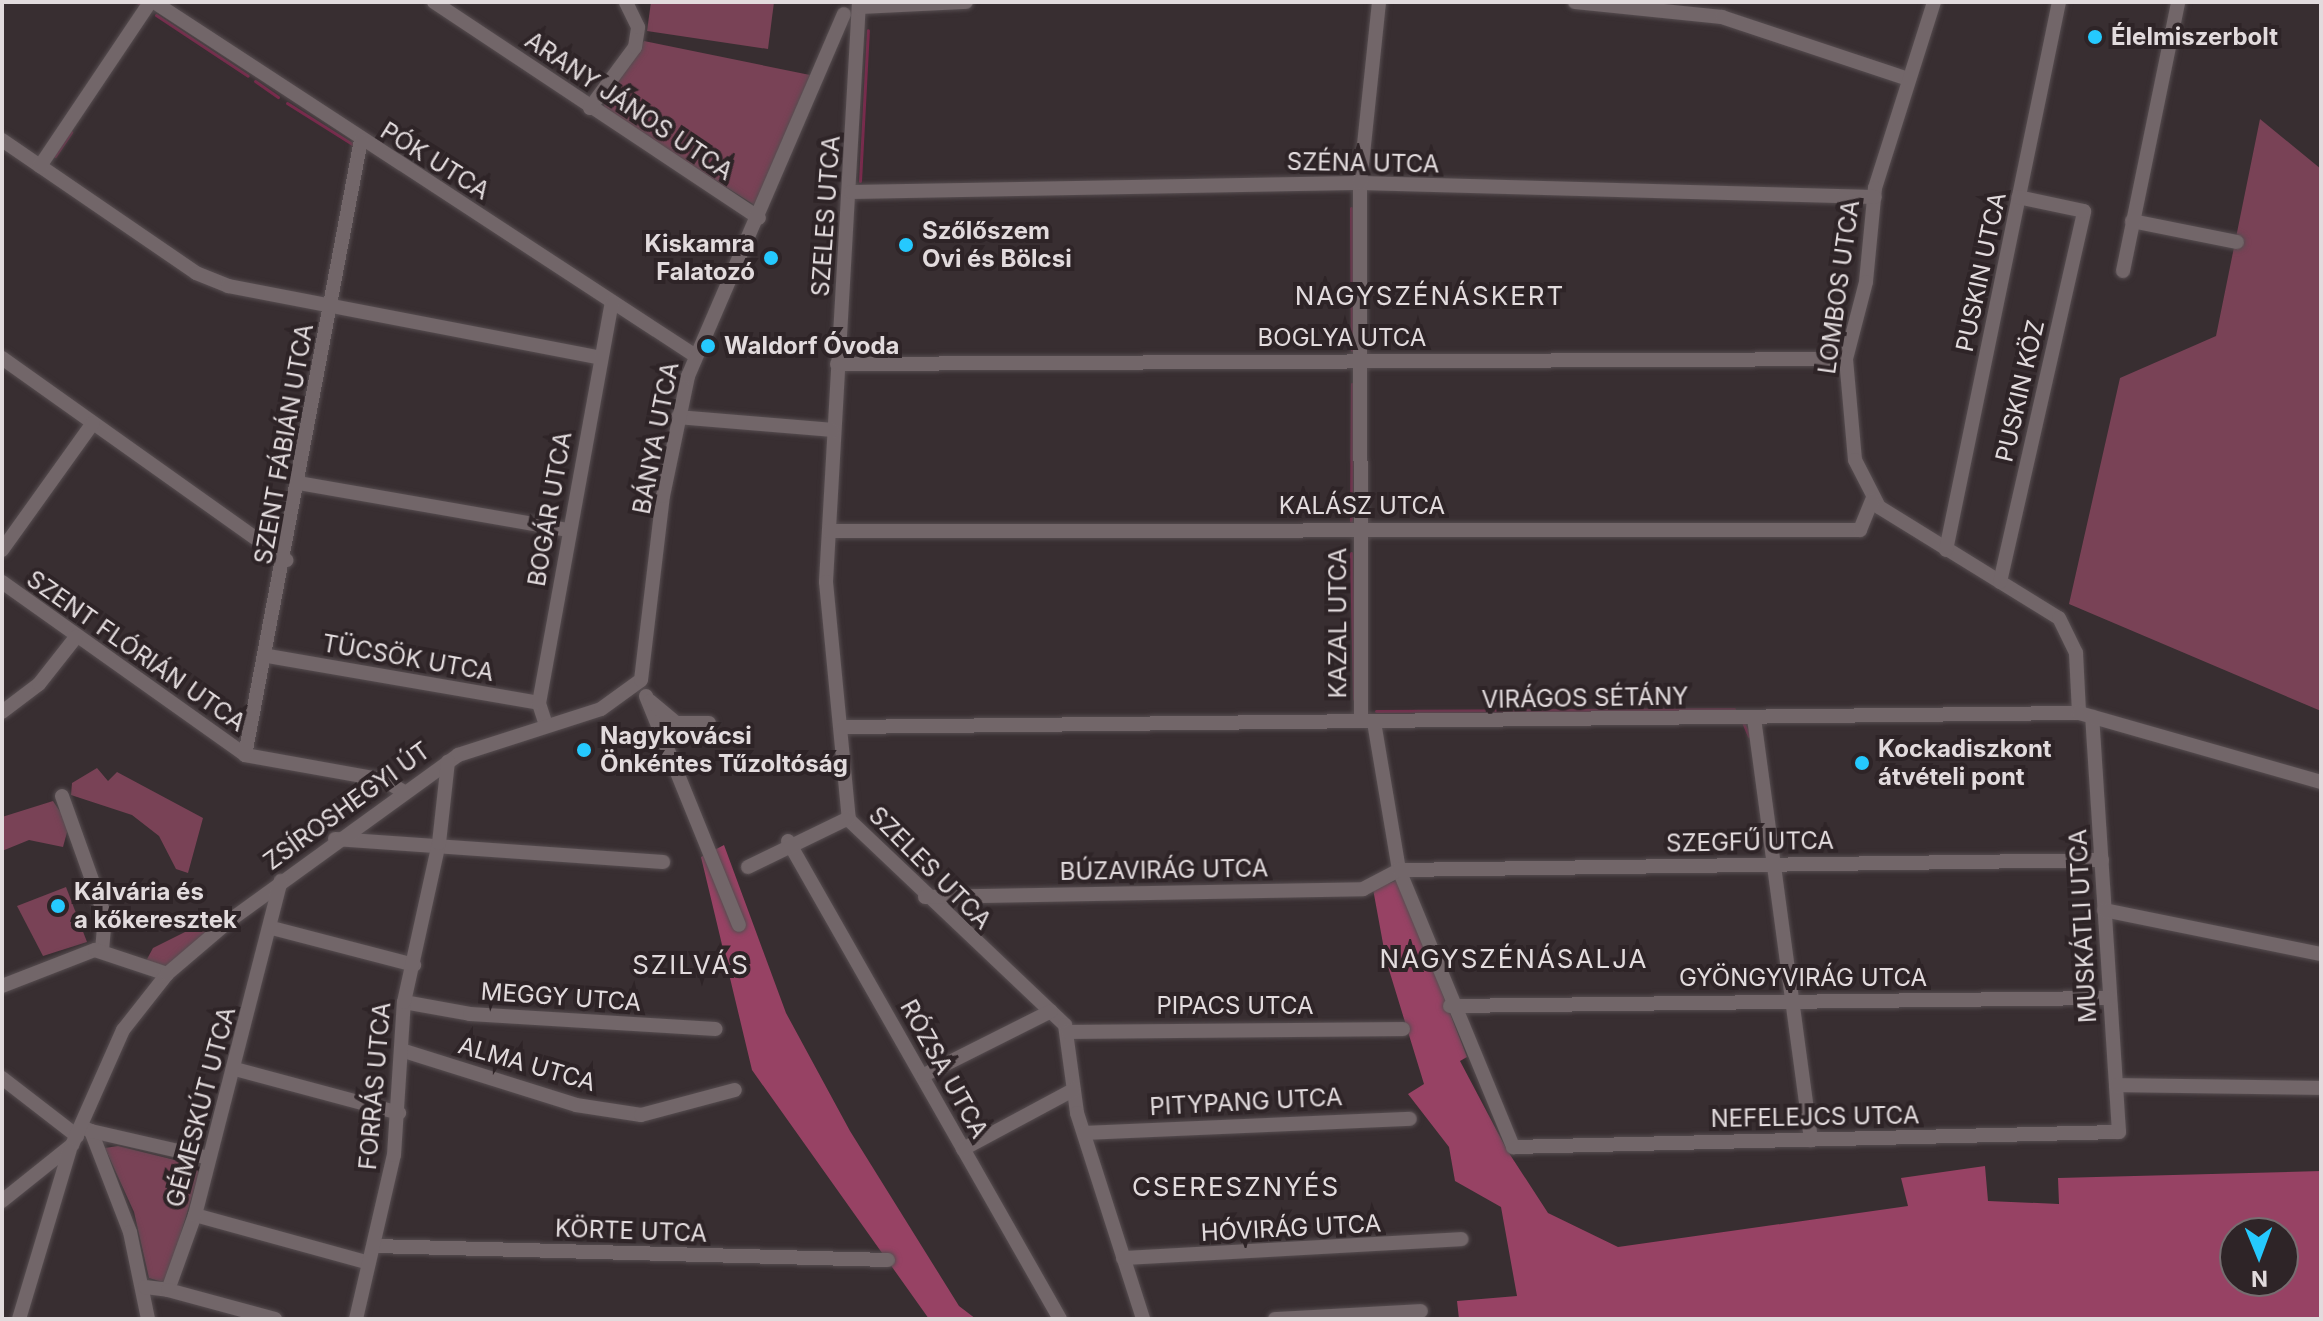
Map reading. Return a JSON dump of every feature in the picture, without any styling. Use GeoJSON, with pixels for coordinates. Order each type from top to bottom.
{"type":"FeatureCollection","features":[{"type":"Feature","properties":{"kind":"street","name":"PÓK UTCA"},"geometry":{"type":"LineString","coordinates":[[152,2],[694,355]]}},
{"type":"Feature","properties":{"kind":"street"},"geometry":{"type":"LineString","coordinates":[[40,166],[152,2]]}},
{"type":"Feature","properties":{"kind":"street","name":"ARANY JÁNOS UTCA"},"geometry":{"type":"LineString","coordinates":[[434,2],[759,218]]}},
{"type":"Feature","properties":{"kind":"street"},"geometry":{"type":"LineString","coordinates":[[590,108],[635,47],[638,27],[626,2]]}},
{"type":"Feature","properties":{"kind":"street"},"geometry":{"type":"LineString","coordinates":[[854,9],[966,2]]}},
{"type":"Feature","properties":{"kind":"street","name":"KAZAL UTCA"},"geometry":{"type":"LineString","coordinates":[[1379,2],[1360,183],[1357,360],[1367,719],[1399,870],[1450,1006],[1513,1147]]}},
{"type":"Feature","properties":{"kind":"street"},"geometry":{"type":"LineString","coordinates":[[1575,2],[1722,17],[1908,79]]}},
{"type":"Feature","properties":{"kind":"street","name":"LOMBOS UTCA"},"geometry":{"type":"LineString","coordinates":[[1872,500],[1848,423],[1846,359],[1866,282],[1875,197],[1908,79],[1934,2]]}},
{"type":"Feature","properties":{"kind":"street","name":"PUSKIN UTCA"},"geometry":{"type":"LineString","coordinates":[[1946,550],[2059,2]]}},
{"type":"Feature","properties":{"kind":"street"},"geometry":{"type":"LineString","coordinates":[[2123,271],[2178,2]]}},
{"type":"Feature","properties":{"kind":"street","name":"SZELES UTCA"},"geometry":{"type":"LineString","coordinates":[[854,9],[851,192],[832,430],[826,588],[849,818],[925,897],[1051,1011],[1068,1032]]}},
{"type":"Feature","properties":{"kind":"street","name":"BÁNYA UTCA"},"geometry":{"type":"LineString","coordinates":[[641,680],[647,662],[678,417],[694,355],[854,9]]}},
{"type":"Feature","properties":{"kind":"street"},"geometry":{"type":"LineString","coordinates":[[2,140],[196,273],[331,308],[598,357]]}},
{"type":"Feature","properties":{"kind":"street","name":"SZENT FÁBIÁN UTCA"},"geometry":{"type":"LineString","coordinates":[[245,755],[268,656],[361,140]]}},
{"type":"Feature","properties":{"kind":"street","name":"SZÉNA UTCA"},"geometry":{"type":"LineString","coordinates":[[851,192],[1360,183],[1875,197]]}},
{"type":"Feature","properties":{"kind":"street","name":"PUSKIN KÖZ"},"geometry":{"type":"LineString","coordinates":[[2000,582],[2084,211],[2018,197]]}},
{"type":"Feature","properties":{"kind":"street"},"geometry":{"type":"LineString","coordinates":[[2132,221],[2237,242]]}},
{"type":"Feature","properties":{"kind":"street","name":"BOGÁR UTCA"},"geometry":{"type":"LineString","coordinates":[[545,722],[539,703],[598,357],[612,303]]}},
{"type":"Feature","properties":{"kind":"street"},"geometry":{"type":"LineString","coordinates":[[2,358],[286,560]]}},
{"type":"Feature","properties":{"kind":"street","name":"BOGLYA UTCA"},"geometry":{"type":"LineString","coordinates":[[837,364],[1846,359]]}},
{"type":"Feature","properties":{"kind":"street"},"geometry":{"type":"LineString","coordinates":[[678,417],[832,430]]}},
{"type":"Feature","properties":{"kind":"street"},"geometry":{"type":"LineString","coordinates":[[2,550],[93,423]]}},
{"type":"Feature","properties":{"kind":"street"},"geometry":{"type":"LineString","coordinates":[[299,483],[569,530]]}},
{"type":"Feature","properties":{"kind":"street"},"geometry":{"type":"LineString","coordinates":[[1872,500],[1946,550],[2000,582],[2044,603],[2070,636],[2086,715]]}},
{"type":"Feature","properties":{"kind":"street","name":"KALÁSZ UTCA"},"geometry":{"type":"LineString","coordinates":[[829,531],[1360,528],[1860,530],[1872,500]]}},
{"type":"Feature","properties":{"kind":"street","name":"SZENT FLÓRIÁN UTCA"},"geometry":{"type":"LineString","coordinates":[[2,582],[245,755]]}},
{"type":"Feature","properties":{"kind":"street"},"geometry":{"type":"LineString","coordinates":[[2,712],[39,684],[76,637]]}},
{"type":"Feature","properties":{"kind":"street","name":"TÜCSÖK UTCA"},"geometry":{"type":"LineString","coordinates":[[268,656],[539,703]]}},
{"type":"Feature","properties":{"kind":"street"},"geometry":{"type":"LineString","coordinates":[[641,680],[669,769],[692,798],[702,842],[739,925]]}},
{"type":"Feature","properties":{"kind":"street","name":"ZSÍROSHEGYI ÚT"},"geometry":{"type":"LineString","coordinates":[[2,1201],[80,1135],[119,1036],[167,974],[281,881],[335,839],[448,761],[545,722],[601,709],[641,680]]}},
{"type":"Feature","properties":{"kind":"street"},"geometry":{"type":"LineString","coordinates":[[646,696],[676,723],[709,723]]}},
{"type":"Feature","properties":{"kind":"street","name":"VIRÁGOS SÉTÁNY"},"geometry":{"type":"LineString","coordinates":[[842,727],[1367,719],[2086,715],[2321,782]]}},
{"type":"Feature","properties":{"kind":"street","name":"MUSKÁTLI UTCA"},"geometry":{"type":"LineString","coordinates":[[2086,715],[2102,860],[2119,1132]]}},
{"type":"Feature","properties":{"kind":"street"},"geometry":{"type":"LineString","coordinates":[[1754,718],[1811,1140]]}},
{"type":"Feature","properties":{"kind":"street"},"geometry":{"type":"LineString","coordinates":[[245,755],[384,780],[404,792]]}},
{"type":"Feature","properties":{"kind":"street","name":"FORRÁS UTCA"},"geometry":{"type":"LineString","coordinates":[[356,1319],[374,1246],[399,1113],[404,1002],[439,843],[448,761]]}},
{"type":"Feature","properties":{"kind":"street"},"geometry":{"type":"LineString","coordinates":[[62,796],[105,916],[106,951]]}},
{"type":"Feature","properties":{"kind":"street"},"geometry":{"type":"LineString","coordinates":[[748,867],[788,841],[849,818]]}},
{"type":"Feature","properties":{"kind":"street"},"geometry":{"type":"LineString","coordinates":[[335,839],[354,845],[439,843],[663,862]]}},
{"type":"Feature","properties":{"kind":"street","name":"RÓZSA UTCA"},"geometry":{"type":"LineString","coordinates":[[788,841],[924,1075],[1060,1319]]}},
{"type":"Feature","properties":{"kind":"street","name":"SZEGFŰ UTCA"},"geometry":{"type":"LineString","coordinates":[[1399,870],[1775,862],[2102,860]]}},
{"type":"Feature","properties":{"kind":"street","name":"BÚZAVIRÁG UTCA"},"geometry":{"type":"LineString","coordinates":[[925,897],[1363,889],[1399,870]]}},
{"type":"Feature","properties":{"kind":"street","name":"GÉMESKÚT UTCA"},"geometry":{"type":"LineString","coordinates":[[168,1290],[195,1215],[272,928],[281,881]]}},
{"type":"Feature","properties":{"kind":"street"},"geometry":{"type":"LineString","coordinates":[[2104,910],[2321,954]]}},
{"type":"Feature","properties":{"kind":"street"},"geometry":{"type":"LineString","coordinates":[[272,928],[414,965]]}},
{"type":"Feature","properties":{"kind":"street"},"geometry":{"type":"LineString","coordinates":[[2,986],[106,951],[167,974]]}},
{"type":"Feature","properties":{"kind":"street","name":"GYÖNGYVIRÁG UTCA"},"geometry":{"type":"LineString","coordinates":[[1450,1006],[2109,998]]}},
{"type":"Feature","properties":{"kind":"street","name":"MEGGY UTCA"},"geometry":{"type":"LineString","coordinates":[[404,1002],[470,1014],[716,1029]]}},
{"type":"Feature","properties":{"kind":"street"},"geometry":{"type":"LineString","coordinates":[[924,1075],[1051,1011]]}},
{"type":"Feature","properties":{"kind":"street","name":"PIPACS UTCA"},"geometry":{"type":"LineString","coordinates":[[1068,1032],[1403,1029]]}},
{"type":"Feature","properties":{"kind":"street"},"geometry":{"type":"LineString","coordinates":[[1068,1032],[1073,1090],[1143,1319]]}},
{"type":"Feature","properties":{"kind":"street","name":"ALMA UTCA"},"geometry":{"type":"LineString","coordinates":[[401,1050],[576,1105],[641,1115],[735,1090]]}},
{"type":"Feature","properties":{"kind":"street"},"geometry":{"type":"LineString","coordinates":[[235,1069],[399,1113]]}},
{"type":"Feature","properties":{"kind":"street"},"geometry":{"type":"LineString","coordinates":[[2,1078],[80,1135],[209,1158]]}},
{"type":"Feature","properties":{"kind":"street"},"geometry":{"type":"LineString","coordinates":[[2116,1085],[2321,1088]]}},
{"type":"Feature","properties":{"kind":"street"},"geometry":{"type":"LineString","coordinates":[[963,1149],[1073,1090]]}},
{"type":"Feature","properties":{"kind":"street","name":"PITYPANG UTCA"},"geometry":{"type":"LineString","coordinates":[[1085,1133],[1410,1119]]}},
{"type":"Feature","properties":{"kind":"street","name":"NEFELEJCS UTCA"},"geometry":{"type":"LineString","coordinates":[[1513,1147],[2119,1132]]}},
{"type":"Feature","properties":{"kind":"street"},"geometry":{"type":"LineString","coordinates":[[80,1135],[145,1287],[148,1319]]}},
{"type":"Feature","properties":{"kind":"street"},"geometry":{"type":"LineString","coordinates":[[19,1319],[80,1135]]}},
{"type":"Feature","properties":{"kind":"street"},"geometry":{"type":"LineString","coordinates":[[195,1215],[369,1263]]}},
{"type":"Feature","properties":{"kind":"street","name":"HÓVIRÁG UTCA"},"geometry":{"type":"LineString","coordinates":[[1123,1258],[1461,1239]]}},
{"type":"Feature","properties":{"kind":"street","name":"KÖRTE UTCA"},"geometry":{"type":"LineString","coordinates":[[374,1246],[888,1260]]}},
{"type":"Feature","properties":{"kind":"street"},"geometry":{"type":"LineString","coordinates":[[145,1287],[168,1290],[275,1319]]}},
{"type":"Feature","properties":{"kind":"street"},"geometry":{"type":"LineString","coordinates":[[1275,1319],[1421,1311]]}},
{"type":"Feature","properties":{"kind":"shaded area"},"geometry":{"type":"Polygon","coordinates":[[[651,2],[774,2],[768,49],[647,31],[651,2]]]}},
{"type":"Feature","properties":{"kind":"shaded area"},"geometry":{"type":"Polygon","coordinates":[[[644,41],[810,75],[756,206],[605,110],[603,102],[644,41]]]}},
{"type":"Feature","properties":{"kind":"shaded area"},"geometry":{"type":"Polygon","coordinates":[[[2260,119],[2321,169],[2321,711],[2069,604],[2120,378],[2216,336],[2260,119]]]}},
{"type":"Feature","properties":{"kind":"shaded area"},"geometry":{"type":"Polygon","coordinates":[[[97,768],[108,781],[117,772],[203,818],[188,873],[176,869],[159,836],[132,815],[71,795],[72,783],[97,768]]]}},
{"type":"Feature","properties":{"kind":"shaded area"},"geometry":{"type":"Polygon","coordinates":[[[53,801],[69,825],[63,847],[29,840],[2,851],[2,817],[53,801]]]}},
{"type":"Feature","properties":{"kind":"shaded area"},"geometry":{"type":"Polygon","coordinates":[[[724,845],[786,1013],[850,1131],[959,1306],[976,1319],[929,1319],[752,1070],[701,857],[724,845]]]}},
{"type":"Feature","properties":{"kind":"shaded area"},"geometry":{"type":"Polygon","coordinates":[[[1398,880],[1467,1057],[1460,1061],[1507,1150],[1548,1213],[1618,1247],[1908,1206],[1901,1178],[1985,1166],[1988,1201],[2059,1204],[2058,1178],[2321,1171],[2321,1319],[1459,1319],[1457,1301],[1517,1296],[1501,1207],[1455,1181],[1449,1147],[1408,1094],[1424,1084],[1386,960],[1373,889],[1398,880]]]}},
{"type":"Feature","properties":{"kind":"shaded area"},"geometry":{"type":"Polygon","coordinates":[[[66,887],[87,942],[43,956],[17,906],[66,887]]]}},
{"type":"Feature","properties":{"kind":"shaded area"},"geometry":{"type":"Polygon","coordinates":[[[211,919],[224,922],[174,968],[146,961],[153,948],[211,919]]]}},
{"type":"Feature","properties":{"kind":"shaded area"},"geometry":{"type":"Polygon","coordinates":[[[118,1146],[195,1165],[199,1173],[166,1283],[149,1278],[134,1212],[105,1148],[118,1146]]]}},
{"type":"Feature","properties":{"kind":"waterway"},"geometry":{"type":"LineString","coordinates":[[156,15],[248,76]]}},
{"type":"Feature","properties":{"kind":"waterway"},"geometry":{"type":"LineString","coordinates":[[860,181],[868,30]]}},
{"type":"Feature","properties":{"kind":"waterway"},"geometry":{"type":"LineString","coordinates":[[255,81],[278,97]]}},
{"type":"Feature","properties":{"kind":"waterway"},"geometry":{"type":"LineString","coordinates":[[287,103],[352,144]]}},
{"type":"Feature","properties":{"kind":"waterway"},"geometry":{"type":"LineString","coordinates":[[55,156],[71,132]]}},
{"type":"Feature","properties":{"kind":"waterway"},"geometry":{"type":"LineString","coordinates":[[1351,208],[1352,350]]}},
{"type":"Feature","properties":{"kind":"waterway"},"geometry":{"type":"LineString","coordinates":[[1351,521],[1352,384]]}},
{"type":"Feature","properties":{"kind":"waterway"},"geometry":{"type":"LineString","coordinates":[[1351,553],[1354,699]]}},
{"type":"Feature","properties":{"kind":"waterway"},"geometry":{"type":"LineString","coordinates":[[1376,711],[1734,709]]}},
{"type":"Feature","properties":{"kind":"waterway"},"geometry":{"type":"LineString","coordinates":[[1743,722],[1749,736]]}},
{"type":"Feature","properties":{"kind":"place","name":"Élelmiszerbolt"},"geometry":{"type":"Point","coordinates":[2095,37]}},
{"type":"Feature","properties":{"kind":"place","name":"Szőlőszem Ovi és Bölcsi"},"geometry":{"type":"Point","coordinates":[906,245]}},
{"type":"Feature","properties":{"kind":"place","name":"Kiskamra Falatozó"},"geometry":{"type":"Point","coordinates":[771,258]}},
{"type":"Feature","properties":{"kind":"place","name":"Waldorf Óvoda"},"geometry":{"type":"Point","coordinates":[708,346]}},
{"type":"Feature","properties":{"kind":"place","name":"Nagykovácsi Önkéntes Tűzoltóság"},"geometry":{"type":"Point","coordinates":[584,750]}},
{"type":"Feature","properties":{"kind":"place","name":"Kockadiszkont átvételi pont"},"geometry":{"type":"Point","coordinates":[1862,763]}},
{"type":"Feature","properties":{"kind":"place","name":"Kálvária és a kőkeresztek"},"geometry":{"type":"Point","coordinates":[58,906]}},
{"type":"Feature","properties":{"kind":"district","name":"NAGYSZÉNÁSKERT"},"geometry":{"type":"Point","coordinates":[1430,296]}},
{"type":"Feature","properties":{"kind":"district","name":"NAGYSZÉNÁSALJA"},"geometry":{"type":"Point","coordinates":[1514,959]}},
{"type":"Feature","properties":{"kind":"district","name":"SZILVÁS"},"geometry":{"type":"Point","coordinates":[691,965]}},
{"type":"Feature","properties":{"kind":"district","name":"CSERESZNYÉS"},"geometry":{"type":"Point","coordinates":[1236,1187]}}]}
